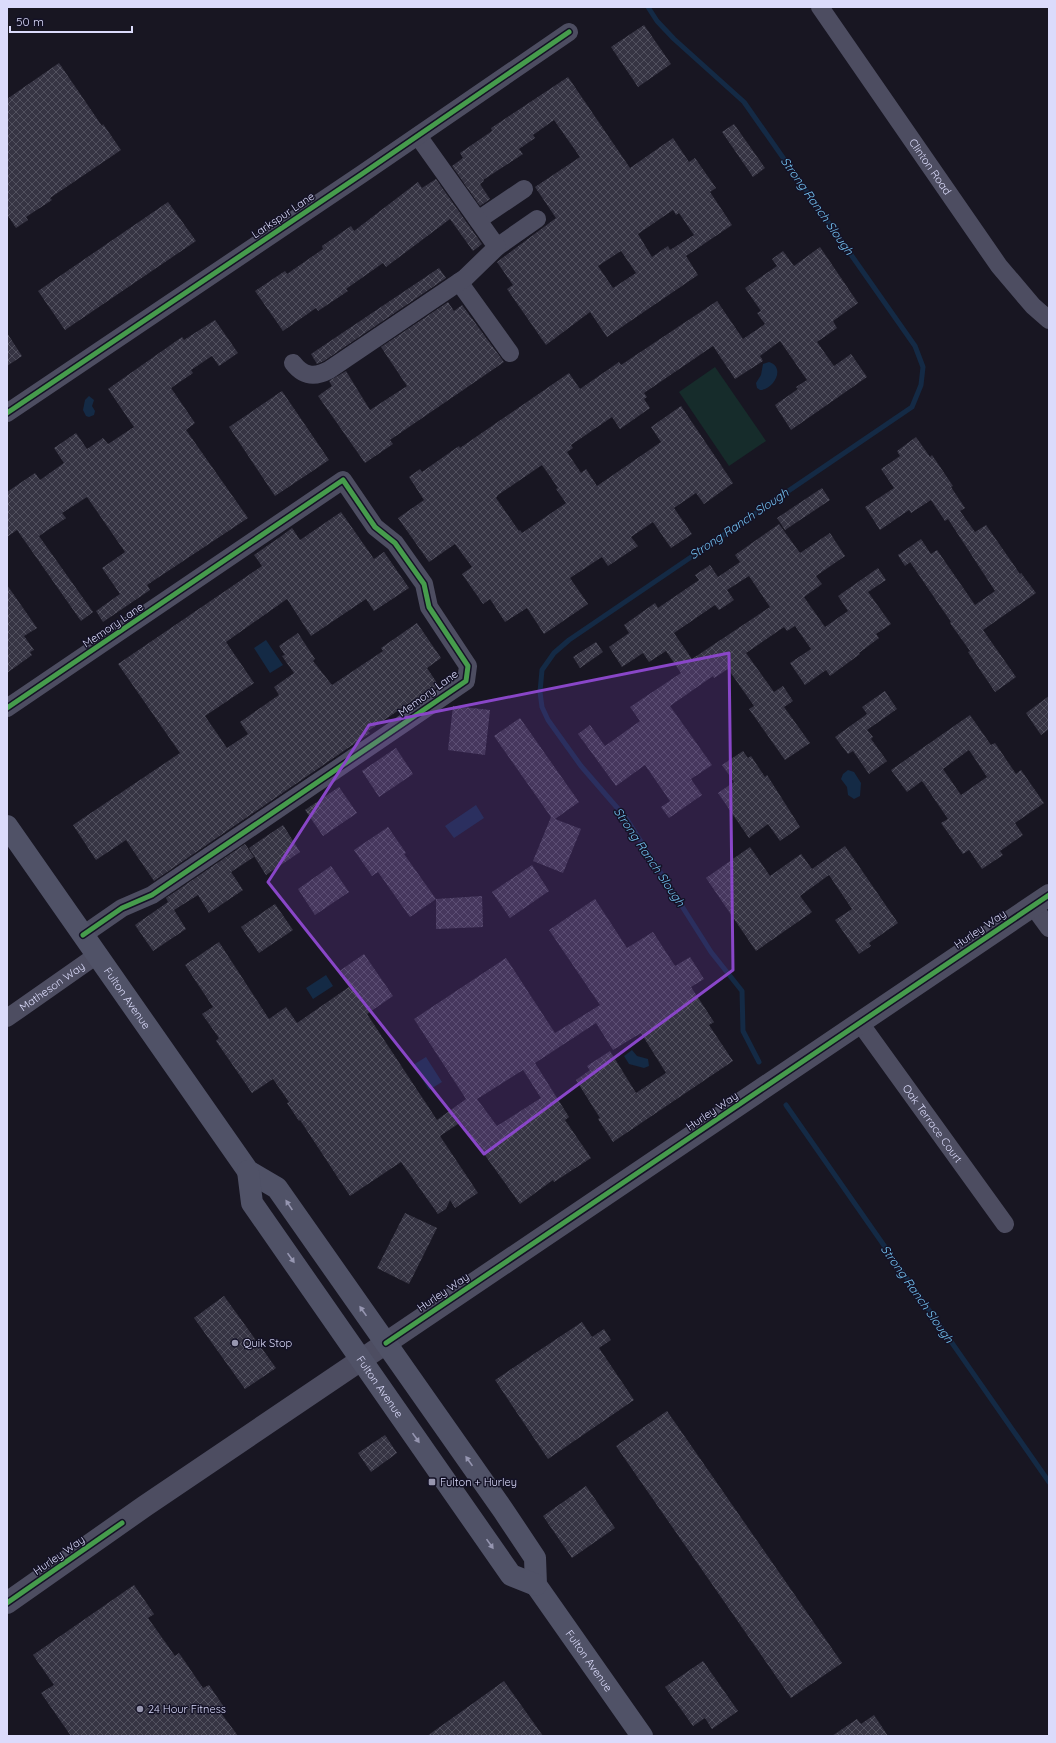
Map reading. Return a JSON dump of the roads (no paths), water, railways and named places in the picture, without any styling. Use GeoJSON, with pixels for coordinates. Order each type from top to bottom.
{"type":"FeatureCollection","features":[{"type":"Feature","properties":{"kind":"main road","name":"Fulton Avenue"},"geometry":{"type":"LineString","coordinates":[[7,826],[248,1171],[277,1188],[386,1343],[535,1558],[536,1585],[642,1736]]}},
{"type":"Feature","properties":{"kind":"main road","name":"Fulton Avenue"},"geometry":{"type":"LineString","coordinates":[[248,1171],[252,1203],[511,1575],[536,1585]]}},
{"type":"Feature","properties":{"kind":"street","name":"Clinton Road"},"geometry":{"type":"LineString","coordinates":[[820,7],[999,266],[1033,306],[1049,319]]}},
{"type":"Feature","properties":{"kind":"street","name":"Larkspur Lane"},"geometry":{"type":"LineString","coordinates":[[7,414],[418,136],[568,32]]}},
{"type":"Feature","properties":{"kind":"street"},"geometry":{"type":"LineString","coordinates":[[418,136],[497,247]]}},
{"type":"Feature","properties":{"kind":"street"},"geometry":{"type":"LineString","coordinates":[[478,220],[524,189]]}},
{"type":"Feature","properties":{"kind":"street"},"geometry":{"type":"LineString","coordinates":[[293,363],[304,373],[316,375],[323,373],[460,282],[497,247],[537,219]]}},
{"type":"Feature","properties":{"kind":"street"},"geometry":{"type":"LineString","coordinates":[[460,282],[510,353]]}},
{"type":"Feature","properties":{"kind":"street","name":"Memory Lane"},"geometry":{"type":"LineString","coordinates":[[7,708],[343,480],[375,527],[395,543],[424,584],[429,607],[468,666],[466,681],[152,895],[122,908],[83,935]]}},
{"type":"Feature","properties":{"kind":"street"},"geometry":{"type":"LineString","coordinates":[[1041,900],[1049,928]]}},
{"type":"Feature","properties":{"kind":"street","name":"Hurley Way"},"geometry":{"type":"LineString","coordinates":[[7,1602],[145,1506],[1041,900]]}},
{"type":"Feature","properties":{"kind":"street","name":"Matheson Way"},"geometry":{"type":"LineString","coordinates":[[7,1018],[97,955]]}},
{"type":"Feature","properties":{"kind":"street","name":"Oak Terrace Court"},"geometry":{"type":"LineString","coordinates":[[860,1023],[1004,1224]]}},
{"type":"Feature","properties":{"kind":"water"},"geometry":{"type":"Polygon","coordinates":[[[769,362],[777,368],[776,378],[770,386],[760,390],[757,388],[756,383],[761,375],[763,364],[769,362]]]}},
{"type":"Feature","properties":{"kind":"water"},"geometry":{"type":"Polygon","coordinates":[[[89,396],[94,400],[92,406],[95,411],[94,415],[89,417],[86,416],[83,410],[85,400],[89,396]]]}},
{"type":"Feature","properties":{"kind":"water"},"geometry":{"type":"Polygon","coordinates":[[[266,640],[283,665],[270,673],[254,648],[266,640]]]}},
{"type":"Feature","properties":{"kind":"water"},"geometry":{"type":"Polygon","coordinates":[[[848,770],[854,772],[861,783],[860,796],[854,799],[848,795],[847,787],[841,779],[843,774],[848,770]]]}},
{"type":"Feature","properties":{"kind":"water"},"geometry":{"type":"Polygon","coordinates":[[[476,805],[484,818],[454,838],[445,826],[476,805]]]}},
{"type":"Feature","properties":{"kind":"water"},"geometry":{"type":"Polygon","coordinates":[[[326,975],[333,986],[313,999],[306,988],[326,975]]]}},
{"type":"Feature","properties":{"kind":"water"},"geometry":{"type":"Polygon","coordinates":[[[632,1050],[637,1056],[648,1059],[649,1066],[644,1068],[629,1064],[624,1056],[632,1050]]]}},
{"type":"Feature","properties":{"kind":"water"},"geometry":{"type":"Polygon","coordinates":[[[426,1057],[442,1082],[429,1090],[413,1065],[426,1057]]]}},
{"type":"Feature","properties":{"kind":"waterway","name":"Strong Ranch Slough"},"geometry":{"type":"LineString","coordinates":[[648,7],[657,21],[674,39],[744,102],[915,346],[923,367],[921,385],[912,407],[569,640],[554,653],[542,670],[540,692],[542,707],[548,720],[581,766],[626,818],[711,952],[742,991],[743,1031],[759,1062]]}},
{"type":"Feature","properties":{"kind":"waterway","name":"Strong Ranch Slough"},"geometry":{"type":"LineString","coordinates":[[786,1105],[1049,1482]]}},
{"type":"Feature","properties":{"kind":"place","name":"Quik Stop"},"geometry":{"type":"Point","coordinates":[235,1343]}},
{"type":"Feature","properties":{"kind":"place","name":"Fulton + Hurley"},"geometry":{"type":"Point","coordinates":[432,1482]}},
{"type":"Feature","properties":{"kind":"place","name":"24 Hour Fitness"},"geometry":{"type":"Point","coordinates":[140,1709]}}]}
